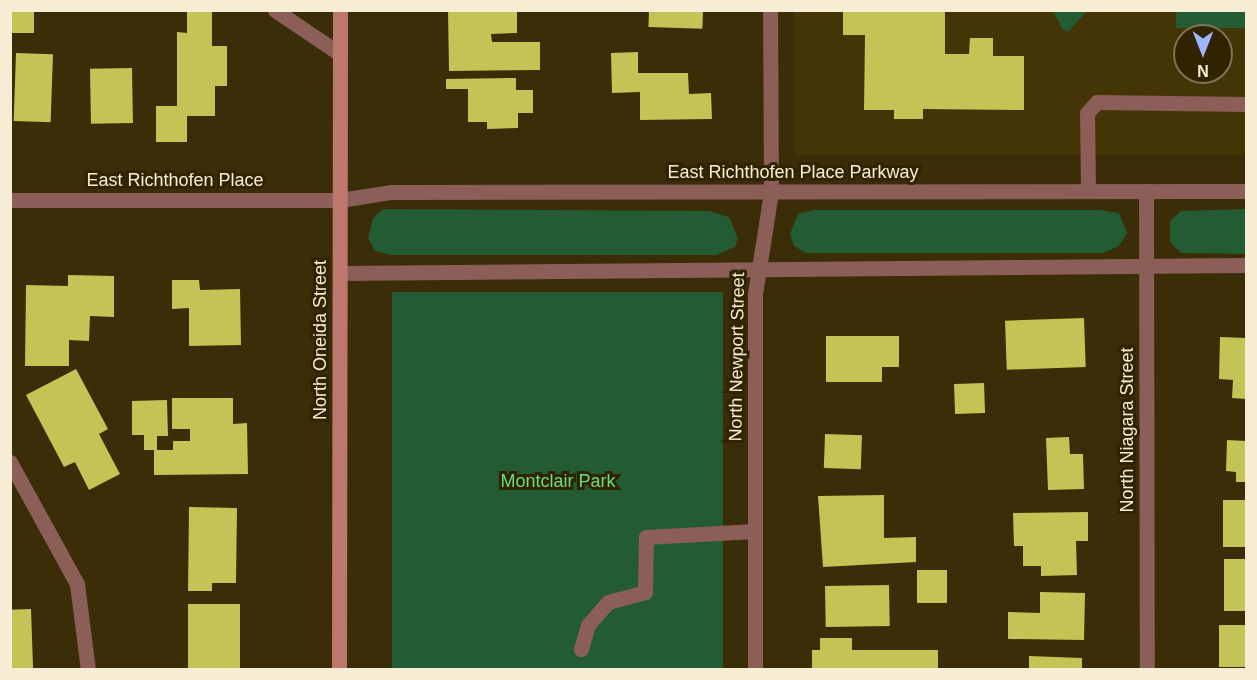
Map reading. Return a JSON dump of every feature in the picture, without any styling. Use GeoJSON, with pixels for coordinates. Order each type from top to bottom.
{"type":"FeatureCollection","features":[{"type":"Feature","properties":{"kind":"street"},"geometry":{"type":"LineString","coordinates":[[275,10],[340,54]]}},
{"type":"Feature","properties":{"kind":"street","name":"North Oneida Street"},"geometry":{"type":"LineString","coordinates":[[339,669],[340,10]]}},
{"type":"Feature","properties":{"kind":"street","name":"North Newport Street"},"geometry":{"type":"LineString","coordinates":[[756,669],[756,273],[771,192],[770,10]]}},
{"type":"Feature","properties":{"kind":"street"},"geometry":{"type":"LineString","coordinates":[[1088,191],[1087,113],[1097,102],[1246,104]]}},
{"type":"Feature","properties":{"kind":"street","name":"North Niagara Street"},"geometry":{"type":"LineString","coordinates":[[1146,191],[1147,669]]}},
{"type":"Feature","properties":{"kind":"street","name":"East Richthofen Place Parkway"},"geometry":{"type":"LineString","coordinates":[[340,200],[391,192],[1246,191]]}},
{"type":"Feature","properties":{"kind":"street","name":"East Richthofen Place"},"geometry":{"type":"LineString","coordinates":[[10,200],[340,200]]}},
{"type":"Feature","properties":{"kind":"street"},"geometry":{"type":"LineString","coordinates":[[340,273],[756,273],[1246,265]]}},
{"type":"Feature","properties":{"kind":"street"},"geometry":{"type":"LineString","coordinates":[[10,462],[74,577],[85,624],[88,669]]}},
{"type":"Feature","properties":{"kind":"street"},"geometry":{"type":"LineString","coordinates":[[581,649],[588,625],[608,602],[645,592],[646,537],[756,531]]}},
{"type":"Feature","properties":{"kind":"shaded area"},"geometry":{"type":"Polygon","coordinates":[[[794,11],[1246,11],[1246,155],[794,155],[794,11]]]}},
{"type":"Feature","properties":{"kind":"green space"},"geometry":{"type":"Polygon","coordinates":[[[1053,11],[1087,11],[1069,31],[1063,30],[1053,11]]]}},
{"type":"Feature","properties":{"kind":"green space"},"geometry":{"type":"Polygon","coordinates":[[[1176,11],[1246,11],[1246,28],[1233,28],[1233,24],[1176,24],[1176,11]]]}},
{"type":"Feature","properties":{"kind":"green space"},"geometry":{"type":"Polygon","coordinates":[[[383,209],[709,211],[729,217],[738,238],[735,247],[716,255],[391,255],[375,251],[368,238],[373,218],[383,209]]]}},
{"type":"Feature","properties":{"kind":"green space"},"geometry":{"type":"Polygon","coordinates":[[[1246,209],[1246,254],[1181,253],[1170,242],[1170,221],[1181,211],[1246,209]]]}},
{"type":"Feature","properties":{"kind":"green space"},"geometry":{"type":"Polygon","coordinates":[[[813,210],[1101,210],[1119,213],[1127,233],[1119,246],[1103,253],[806,253],[794,246],[790,234],[798,214],[813,210]]]}},
{"type":"Feature","properties":{"kind":"green space","name":"Montclair Park"},"geometry":{"type":"Polygon","coordinates":[[[392,292],[723,292],[723,669],[392,669],[392,292]]]}},
{"type":"Feature","properties":{"kind":"building"},"geometry":{"type":"Polygon","coordinates":[[[10,10],[34,10],[34,33],[10,33],[10,10]]]}},
{"type":"Feature","properties":{"kind":"building"},"geometry":{"type":"Polygon","coordinates":[[[187,10],[212,10],[212,46],[227,46],[227,86],[215,86],[215,116],[187,116],[187,142],[156,142],[156,106],[177,106],[177,32],[187,33],[187,10]]]}},
{"type":"Feature","properties":{"kind":"building"},"geometry":{"type":"Polygon","coordinates":[[[448,10],[517,10],[517,33],[491,34],[492,42],[540,42],[540,70],[449,71],[448,10]]]}},
{"type":"Feature","properties":{"kind":"building"},"geometry":{"type":"Polygon","coordinates":[[[649,10],[703,12],[702,29],[648,27],[649,10]]]}},
{"type":"Feature","properties":{"kind":"building"},"geometry":{"type":"Polygon","coordinates":[[[843,10],[945,10],[945,54],[969,54],[970,38],[993,38],[993,56],[1024,56],[1024,110],[923,109],[923,119],[894,119],[894,110],[864,110],[865,35],[843,35],[843,10]]]}},
{"type":"Feature","properties":{"kind":"building"},"geometry":{"type":"Polygon","coordinates":[[[638,52],[638,73],[688,73],[689,94],[711,93],[712,119],[640,120],[640,92],[612,93],[611,53],[638,52]]]}},
{"type":"Feature","properties":{"kind":"building"},"geometry":{"type":"Polygon","coordinates":[[[16,53],[53,54],[51,122],[14,121],[16,53]]]}},
{"type":"Feature","properties":{"kind":"building"},"geometry":{"type":"Polygon","coordinates":[[[132,68],[133,123],[91,124],[90,69],[132,68]]]}},
{"type":"Feature","properties":{"kind":"building"},"geometry":{"type":"Polygon","coordinates":[[[516,78],[516,90],[533,90],[533,113],[518,113],[518,128],[487,129],[487,122],[468,122],[468,89],[446,89],[446,79],[516,78]]]}},
{"type":"Feature","properties":{"kind":"building"},"geometry":{"type":"Polygon","coordinates":[[[68,275],[114,276],[114,317],[90,316],[89,341],[69,340],[69,366],[25,366],[26,285],[68,286],[68,275]]]}},
{"type":"Feature","properties":{"kind":"building"},"geometry":{"type":"Polygon","coordinates":[[[172,280],[199,280],[200,290],[240,289],[241,345],[189,346],[189,308],[172,309],[172,280]]]}},
{"type":"Feature","properties":{"kind":"building"},"geometry":{"type":"Polygon","coordinates":[[[1084,318],[1086,367],[1007,370],[1005,321],[1084,318]]]}},
{"type":"Feature","properties":{"kind":"building"},"geometry":{"type":"Polygon","coordinates":[[[826,336],[899,336],[899,367],[882,367],[882,382],[826,382],[826,336]]]}},
{"type":"Feature","properties":{"kind":"building"},"geometry":{"type":"Polygon","coordinates":[[[1220,337],[1246,338],[1246,399],[1232,398],[1233,380],[1219,379],[1220,337]]]}},
{"type":"Feature","properties":{"kind":"building"},"geometry":{"type":"Polygon","coordinates":[[[76,369],[108,429],[99,434],[120,474],[89,490],[75,462],[64,467],[26,395],[76,369]]]}},
{"type":"Feature","properties":{"kind":"building"},"geometry":{"type":"Polygon","coordinates":[[[984,383],[985,413],[955,414],[954,384],[984,383]]]}},
{"type":"Feature","properties":{"kind":"building"},"geometry":{"type":"Polygon","coordinates":[[[172,398],[233,398],[233,424],[247,423],[248,474],[154,475],[154,450],[144,450],[144,435],[132,435],[132,401],[167,400],[168,436],[157,436],[157,450],[173,450],[173,441],[190,441],[190,429],[172,429],[172,398]]]}},
{"type":"Feature","properties":{"kind":"building"},"geometry":{"type":"Polygon","coordinates":[[[825,434],[862,435],[861,469],[824,468],[825,434]]]}},
{"type":"Feature","properties":{"kind":"building"},"geometry":{"type":"Polygon","coordinates":[[[1069,437],[1070,454],[1083,454],[1084,489],[1048,490],[1046,438],[1069,437]]]}},
{"type":"Feature","properties":{"kind":"building"},"geometry":{"type":"Polygon","coordinates":[[[1227,440],[1246,441],[1246,482],[1236,482],[1236,472],[1226,471],[1227,440]]]}},
{"type":"Feature","properties":{"kind":"building"},"geometry":{"type":"Polygon","coordinates":[[[884,495],[884,538],[916,537],[916,562],[823,567],[818,496],[884,495]]]}},
{"type":"Feature","properties":{"kind":"building"},"geometry":{"type":"Polygon","coordinates":[[[1223,500],[1246,500],[1246,547],[1223,547],[1223,500]]]}},
{"type":"Feature","properties":{"kind":"building"},"geometry":{"type":"Polygon","coordinates":[[[189,507],[237,508],[236,583],[212,583],[212,591],[188,591],[189,507]]]}},
{"type":"Feature","properties":{"kind":"building"},"geometry":{"type":"Polygon","coordinates":[[[1088,512],[1088,541],[1076,541],[1077,575],[1041,576],[1041,566],[1023,566],[1023,546],[1014,546],[1013,513],[1088,512]]]}},
{"type":"Feature","properties":{"kind":"building"},"geometry":{"type":"Polygon","coordinates":[[[1224,559],[1246,559],[1246,611],[1224,611],[1224,559]]]}},
{"type":"Feature","properties":{"kind":"building"},"geometry":{"type":"Polygon","coordinates":[[[917,570],[947,570],[947,603],[917,603],[917,570]]]}},
{"type":"Feature","properties":{"kind":"building"},"geometry":{"type":"Polygon","coordinates":[[[889,585],[890,626],[826,627],[825,586],[889,585]]]}},
{"type":"Feature","properties":{"kind":"building"},"geometry":{"type":"Polygon","coordinates":[[[1040,592],[1085,593],[1084,640],[1008,639],[1008,612],[1040,613],[1040,592]]]}},
{"type":"Feature","properties":{"kind":"building"},"geometry":{"type":"Polygon","coordinates":[[[188,604],[240,604],[240,670],[188,670],[188,604]]]}},
{"type":"Feature","properties":{"kind":"building"},"geometry":{"type":"Polygon","coordinates":[[[31,609],[33,670],[12,670],[10,610],[31,609]]]}},
{"type":"Feature","properties":{"kind":"building"},"geometry":{"type":"Polygon","coordinates":[[[1219,625],[1246,625],[1246,667],[1219,667],[1219,625]]]}},
{"type":"Feature","properties":{"kind":"building"},"geometry":{"type":"Polygon","coordinates":[[[820,638],[852,638],[852,650],[938,650],[938,670],[812,670],[812,650],[820,650],[820,638]]]}},
{"type":"Feature","properties":{"kind":"building"},"geometry":{"type":"Polygon","coordinates":[[[1029,656],[1082,658],[1082,670],[1029,670],[1029,656]]]}}]}
